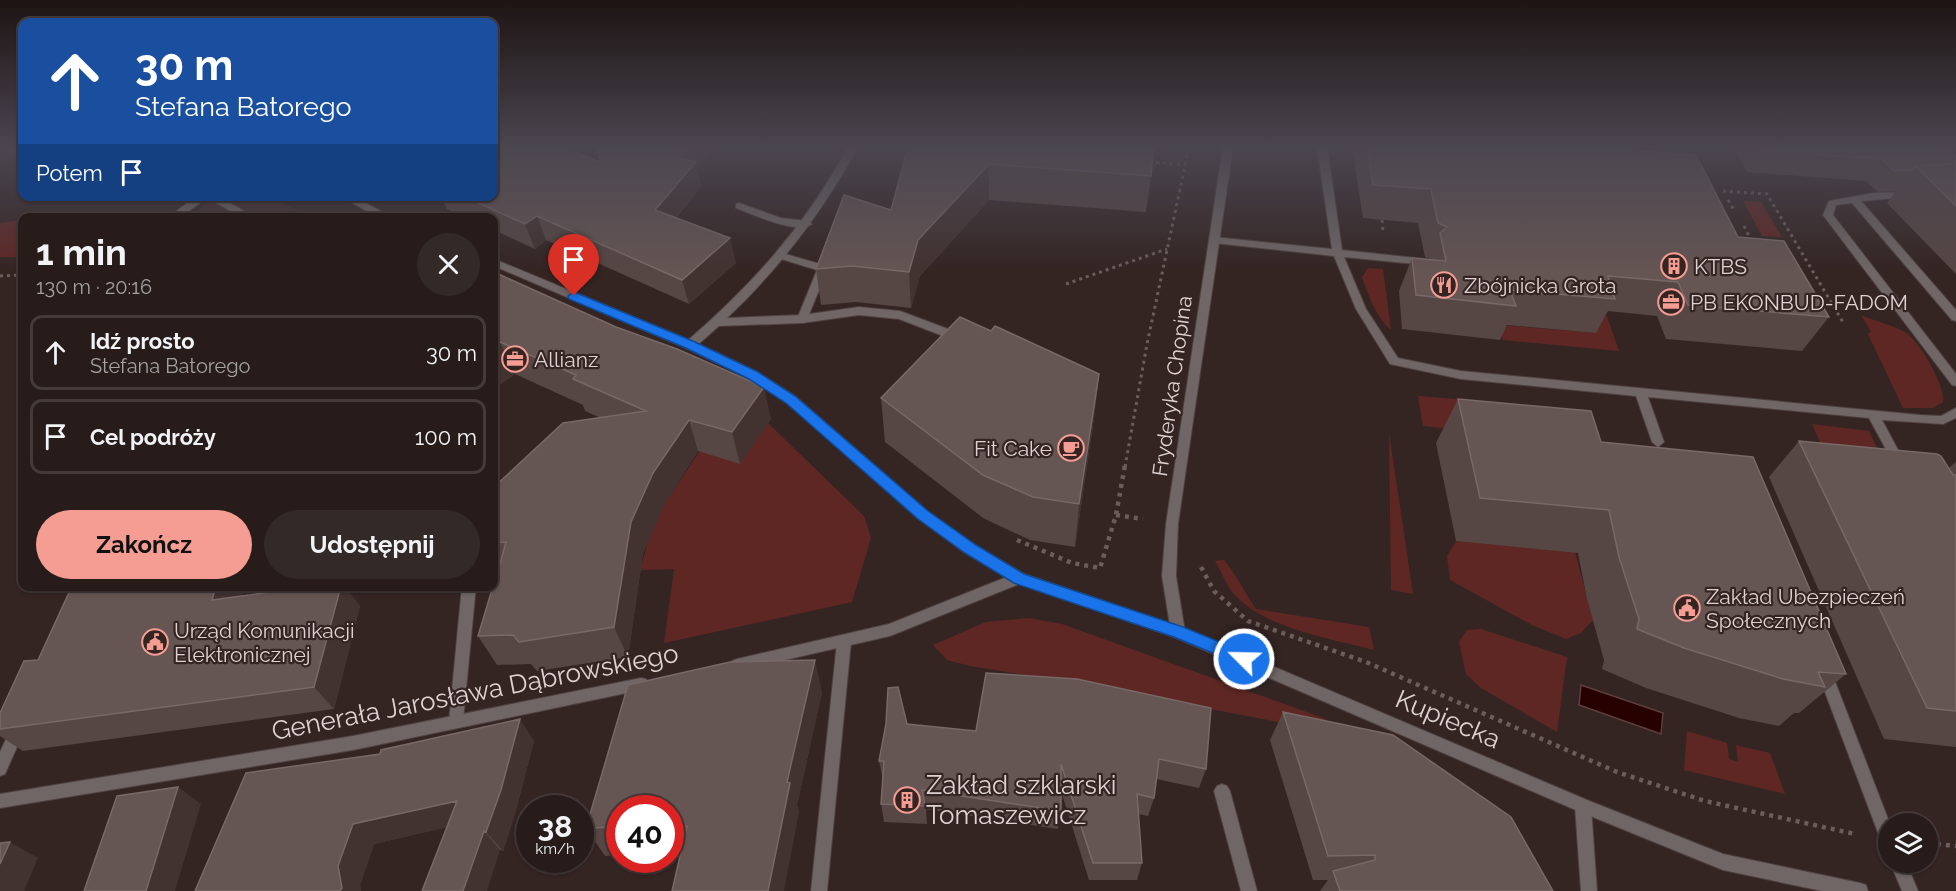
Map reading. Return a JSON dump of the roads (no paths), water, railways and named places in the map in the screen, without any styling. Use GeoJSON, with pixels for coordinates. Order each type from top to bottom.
{"type":"FeatureCollection","features":[{"type":"Feature","properties":{"kind":"street"},"geometry":{"type":"LineString","coordinates":[[690,345],[717,322],[782,256],[831,189]]}},
{"type":"Feature","properties":{"kind":"street","name":"Fryderyka Chopina"},"geometry":{"type":"LineString","coordinates":[[1178,632],[1169,576],[1172,524],[1222,189]]}},
{"type":"Feature","properties":{"kind":"street"},"geometry":{"type":"LineString","coordinates":[[1328,189],[1338,254],[1361,309],[1394,361],[1461,375],[1873,414],[1943,420],[1956,412]]}},
{"type":"Feature","properties":{"kind":"street"},"geometry":{"type":"LineString","coordinates":[[1921,194],[1874,196],[1832,203],[1828,215],[1955,380]]}},
{"type":"Feature","properties":{"kind":"street"},"geometry":{"type":"LineString","coordinates":[[1854,199],[1956,317]]}},
{"type":"Feature","properties":{"kind":"street"},"geometry":{"type":"LineString","coordinates":[[179,213],[197,201]]}},
{"type":"Feature","properties":{"kind":"street"},"geometry":{"type":"LineString","coordinates":[[219,201],[242,213]]}},
{"type":"Feature","properties":{"kind":"street"},"geometry":{"type":"LineString","coordinates":[[354,201],[379,213]]}},
{"type":"Feature","properties":{"kind":"street"},"geometry":{"type":"LineString","coordinates":[[739,206],[780,221],[807,224]]}},
{"type":"Feature","properties":{"kind":"street"},"geometry":{"type":"LineString","coordinates":[[1214,240],[1426,262]]}},
{"type":"Feature","properties":{"kind":"street"},"geometry":{"type":"LineString","coordinates":[[782,256],[823,268],[802,319]]}},
{"type":"Feature","properties":{"kind":"street","name":"Kupiecka"},"geometry":{"type":"LineString","coordinates":[[498,264],[690,345],[753,375],[790,399],[923,515],[970,549],[1019,578],[1178,632],[1583,806],[1723,862],[1860,891]]}},
{"type":"Feature","properties":{"kind":"street"},"geometry":{"type":"LineString","coordinates":[[717,322],[802,319],[859,311],[900,315],[924,322],[972,343]]}},
{"type":"Feature","properties":{"kind":"street"},"geometry":{"type":"LineString","coordinates":[[1640,391],[1658,442]]}},
{"type":"Feature","properties":{"kind":"street"},"geometry":{"type":"LineString","coordinates":[[1873,414],[1904,474]]}},
{"type":"Feature","properties":{"kind":"street"},"geometry":{"type":"LineString","coordinates":[[723,668],[890,630],[1019,578]]}},
{"type":"Feature","properties":{"kind":"street"},"geometry":{"type":"LineString","coordinates":[[456,721],[469,591]]}},
{"type":"Feature","properties":{"kind":"street"},"geometry":{"type":"LineString","coordinates":[[819,891],[844,642]]}},
{"type":"Feature","properties":{"kind":"street"},"geometry":{"type":"LineString","coordinates":[[1819,656],[1879,813]]}},
{"type":"Feature","properties":{"kind":"street","name":"Generała Jarosława Dąbrowskiego"},"geometry":{"type":"LineString","coordinates":[[0,801],[352,743],[658,681]]}},
{"type":"Feature","properties":{"kind":"street"},"geometry":{"type":"LineString","coordinates":[[0,769],[26,713]]}},
{"type":"Feature","properties":{"kind":"street"},"geometry":{"type":"LineString","coordinates":[[1222,791],[1249,891]]}},
{"type":"Feature","properties":{"kind":"street"},"geometry":{"type":"LineString","coordinates":[[1583,806],[1589,891]]}},
{"type":"Feature","properties":{"kind":"street"},"geometry":{"type":"LineString","coordinates":[[1903,873],[1910,891]]}},
{"type":"Feature","properties":{"kind":"place","name":"KTBS"},"geometry":{"type":"Point","coordinates":[1674,266]}},
{"type":"Feature","properties":{"kind":"place","name":"Zbójnicka Grota"},"geometry":{"type":"Point","coordinates":[1444,285]}},
{"type":"Feature","properties":{"kind":"place","name":"PB EKONBUD-FADOM"},"geometry":{"type":"Point","coordinates":[1671,302]}},
{"type":"Feature","properties":{"kind":"place","name":"Allianz"},"geometry":{"type":"Point","coordinates":[515,359]}},
{"type":"Feature","properties":{"kind":"place","name":"Fit Cake"},"geometry":{"type":"Point","coordinates":[1071,448]}},
{"type":"Feature","properties":{"kind":"place","name":"Zakład Ubezpieczeń Społecznych"},"geometry":{"type":"Point","coordinates":[1687,608]}},
{"type":"Feature","properties":{"kind":"place","name":"Urząd Komunikacji Elektronicznej"},"geometry":{"type":"Point","coordinates":[155,642]}},
{"type":"Feature","properties":{"kind":"place","name":"Zakład szklarski Tomaszewicz"},"geometry":{"type":"Point","coordinates":[907,800]}}]}
